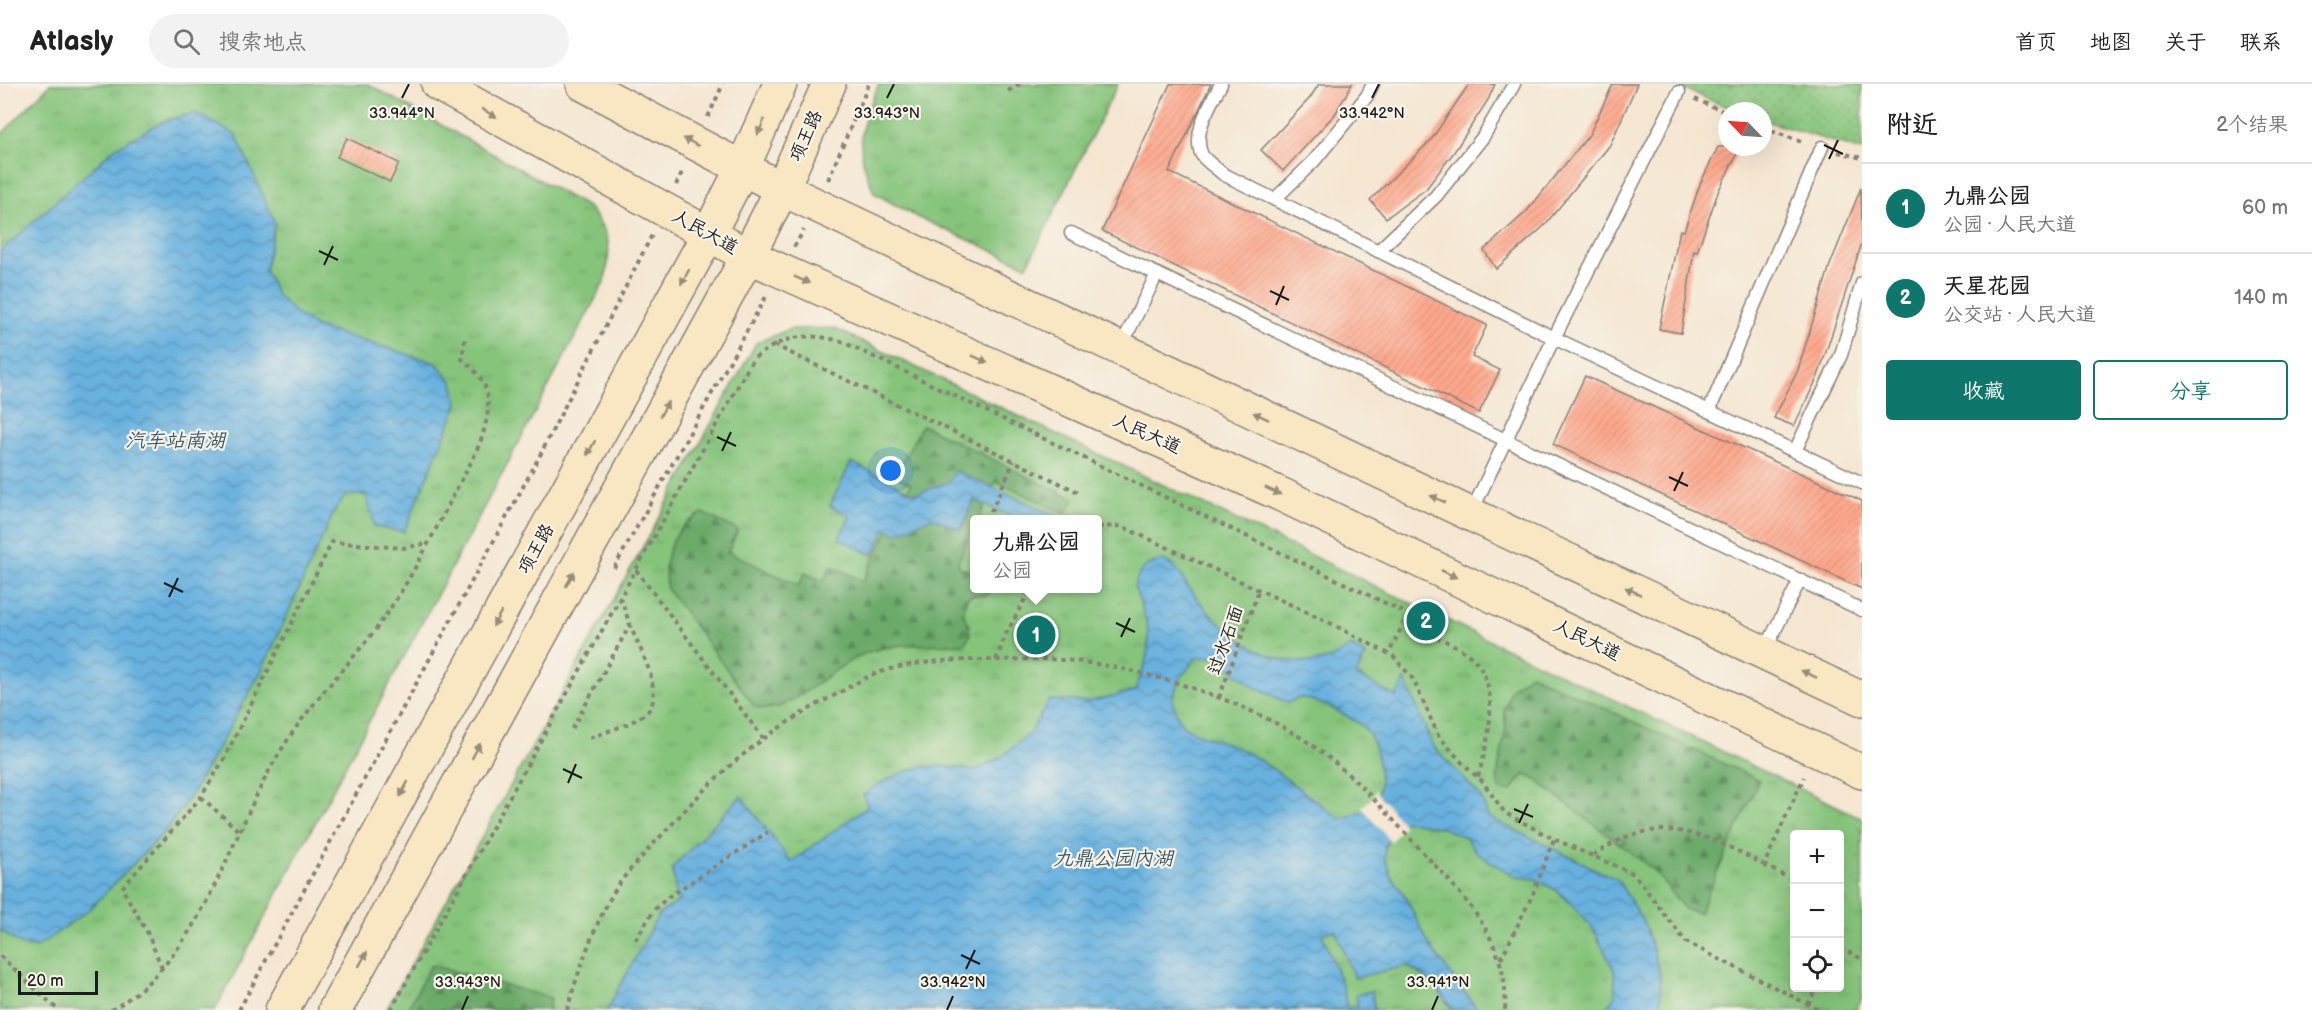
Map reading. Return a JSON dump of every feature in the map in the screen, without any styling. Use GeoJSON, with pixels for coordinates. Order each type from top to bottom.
{"type":"FeatureCollection","features":[{"type":"Feature","properties":{"kind":"main road","name":"人民大道"},"geometry":{"type":"LineString","coordinates":[[438,84],[748,256],[1280,494],[1862,772]]}},
{"type":"Feature","properties":{"kind":"main road"},"geometry":{"type":"LineString","coordinates":[[583,84],[742,170],[1862,699]]}},
{"type":"Feature","properties":{"kind":"main road","name":"项王路"},"geometry":{"type":"LineString","coordinates":[[282,1010],[708,235],[742,170],[780,84]]}},
{"type":"Feature","properties":{"kind":"main road","name":"项王路"},"geometry":{"type":"LineString","coordinates":[[335,1010],[748,256],[782,189],[829,84]]}},
{"type":"Feature","properties":{"kind":"lane"},"geometry":{"type":"LineString","coordinates":[[1221,84],[1205,117],[1198,140],[1203,156],[1223,174],[1554,338],[1862,483]]}},
{"type":"Feature","properties":{"kind":"lane"},"geometry":{"type":"LineString","coordinates":[[1275,199],[1314,161],[1367,96],[1373,84]]}},
{"type":"Feature","properties":{"kind":"lane"},"geometry":{"type":"LineString","coordinates":[[1378,250],[1436,196],[1483,137],[1514,84]]}},
{"type":"Feature","properties":{"kind":"lane"},"geometry":{"type":"LineString","coordinates":[[1470,514],[1554,338],[1679,92]]}},
{"type":"Feature","properties":{"kind":"lane"},"geometry":{"type":"LineString","coordinates":[[1709,411],[1822,147]]}},
{"type":"Feature","properties":{"kind":"lane"},"geometry":{"type":"LineString","coordinates":[[1071,233],[1862,610]]}},
{"type":"Feature","properties":{"kind":"lane"},"geometry":{"type":"LineString","coordinates":[[1120,349],[1157,274]]}},
{"type":"Feature","properties":{"kind":"lane"},"geometry":{"type":"LineString","coordinates":[[1794,451],[1841,355],[1862,283]]}},
{"type":"Feature","properties":{"kind":"lane"},"geometry":{"type":"LineString","coordinates":[[1764,653],[1800,580]]}},
{"type":"Feature","properties":{"kind":"path"},"geometry":{"type":"LineString","coordinates":[[239,1010],[536,463],[664,210],[723,84]]}},
{"type":"Feature","properties":{"kind":"path"},"geometry":{"type":"LineString","coordinates":[[817,206],[870,84]]}},
{"type":"Feature","properties":{"kind":"path"},"geometry":{"type":"LineString","coordinates":[[1008,91],[1020,84]]}},
{"type":"Feature","properties":{"kind":"path"},"geometry":{"type":"LineString","coordinates":[[392,1010],[753,359],[773,344],[807,335],[841,341],[1408,614],[1389,653]]}},
{"type":"Feature","properties":{"kind":"path"},"geometry":{"type":"LineString","coordinates":[[111,1010],[125,1002],[162,968],[198,919],[238,830],[285,744],[319,695],[375,629],[429,543],[485,427],[489,399],[481,376],[462,359],[465,339]]}},
{"type":"Feature","properties":{"kind":"path"},"geometry":{"type":"LineString","coordinates":[[773,344],[1078,492]]}},
{"type":"Feature","properties":{"kind":"path"},"geometry":{"type":"LineString","coordinates":[[988,515],[1014,461]]}},
{"type":"Feature","properties":{"kind":"path"},"geometry":{"type":"LineString","coordinates":[[1102,527],[1121,526],[1389,653],[1413,679],[1438,735],[1478,777],[1505,813],[1554,839],[1634,874],[1686,942],[1819,1010]]}},
{"type":"Feature","properties":{"kind":"path"},"geometry":{"type":"LineString","coordinates":[[162,968],[147,932],[122,888],[201,797],[224,759],[332,542],[403,548],[429,543]]}},
{"type":"Feature","properties":{"kind":"path"},"geometry":{"type":"LineString","coordinates":[[636,570],[763,738]]}},
{"type":"Feature","properties":{"kind":"path","name":"过水石面"},"geometry":{"type":"LineString","coordinates":[[1219,698],[1259,590]]}},
{"type":"Feature","properties":{"kind":"path"},"geometry":{"type":"LineString","coordinates":[[996,660],[1006,634],[1028,593]]}},
{"type":"Feature","properties":{"kind":"path"},"geometry":{"type":"LineString","coordinates":[[590,738],[632,721],[647,712],[653,703],[653,681],[621,598]]}},
{"type":"Feature","properties":{"kind":"path"},"geometry":{"type":"LineString","coordinates":[[1403,623],[1468,654],[1482,669],[1489,699],[1490,723],[1478,777]]}},
{"type":"Feature","properties":{"kind":"path"},"geometry":{"type":"LineString","coordinates":[[572,729],[630,625]]}},
{"type":"Feature","properties":{"kind":"path"},"geometry":{"type":"LineString","coordinates":[[567,1010],[602,919],[624,878],[719,773],[795,716],[873,675],[926,660],[1064,660],[1128,671],[1192,688],[1219,698],[1305,740],[1358,781],[1462,895],[1489,934],[1501,960],[1506,979],[1505,1009]]}},
{"type":"Feature","properties":{"kind":"path"},"geometry":{"type":"LineString","coordinates":[[1764,865],[1817,750]]}},
{"type":"Feature","properties":{"kind":"path"},"geometry":{"type":"LineString","coordinates":[[201,797],[238,830]]}},
{"type":"Feature","properties":{"kind":"path"},"geometry":{"type":"LineString","coordinates":[[1592,855],[1634,834],[1672,829],[1708,838],[1790,878]]}},
{"type":"Feature","properties":{"kind":"path"},"geometry":{"type":"LineString","coordinates":[[635,940],[655,909],[676,892],[768,832]]}},
{"type":"Feature","properties":{"kind":"path"},"geometry":{"type":"LineString","coordinates":[[1501,960],[1532,897],[1554,839]]}},
{"type":"Feature","properties":{"kind":"path"},"geometry":{"type":"LineString","coordinates":[[1844,950],[1862,959]]}},
{"type":"Feature","properties":{"kind":"path"},"geometry":{"type":"LineString","coordinates":[[0,956],[58,1010]]}},
{"type":"Feature","properties":{"kind":"path"},"geometry":{"type":"LineString","coordinates":[[1808,1005],[1814,992]]}},
{"type":"Feature","properties":{"kind":"green space"},"geometry":{"type":"Polygon","coordinates":[[[50,84],[368,84],[588,207],[602,225],[608,241],[605,281],[215,1010],[0,1010],[0,136],[50,84]]]}},
{"type":"Feature","properties":{"kind":"green space"},"geometry":{"type":"Polygon","coordinates":[[[879,84],[1118,84],[1027,266],[915,216],[874,193],[863,162],[861,138],[867,114],[879,84]]]}},
{"type":"Feature","properties":{"kind":"green space"},"geometry":{"type":"Polygon","coordinates":[[[1674,84],[1862,84],[1862,151],[1772,123],[1772,102],[1718,103],[1674,84]]]}},
{"type":"Feature","properties":{"kind":"green space"},"geometry":{"type":"Polygon","coordinates":[[[834,328],[1862,818],[1862,998],[1856,1010],[386,1010],[756,343],[790,329],[834,328]]]}},
{"type":"Feature","properties":{"kind":"green space"},"geometry":{"type":"Polygon","coordinates":[[[922,425],[1074,499],[1066,514],[996,481],[980,515],[970,515],[970,536],[958,561],[960,568],[970,570],[970,593],[990,593],[987,596],[972,595],[967,598],[963,614],[969,625],[970,635],[964,644],[911,645],[872,651],[849,662],[781,706],[766,709],[755,707],[667,589],[665,566],[671,544],[684,526],[703,513],[738,530],[728,552],[799,586],[805,573],[823,581],[831,566],[863,581],[911,484],[895,476],[922,425]]]}},
{"type":"Feature","properties":{"kind":"green space"},"geometry":{"type":"Polygon","coordinates":[[[1530,674],[1759,780],[1699,913],[1685,910],[1655,871],[1533,778],[1524,775],[1511,791],[1500,790],[1497,777],[1506,728],[1504,710],[1511,689],[1530,674]]]}},
{"type":"Feature","properties":{"kind":"green space"},"geometry":{"type":"Polygon","coordinates":[[[431,965],[551,998],[548,1010],[407,1010],[431,965]]]}},
{"type":"Feature","properties":{"kind":"water","name":"汽车站南湖"},"geometry":{"type":"Polygon","coordinates":[[[196,113],[236,135],[275,223],[265,270],[276,294],[296,314],[317,327],[436,363],[453,382],[458,404],[404,532],[375,527],[366,495],[346,495],[335,510],[262,670],[191,795],[166,830],[90,909],[36,948],[20,944],[0,930],[0,252],[115,148],[163,121],[196,113]]]}},
{"type":"Feature","properties":{"kind":"water"},"geometry":{"type":"Polygon","coordinates":[[[851,462],[915,494],[950,482],[955,471],[1055,515],[1009,515],[974,500],[961,530],[932,517],[897,533],[886,528],[873,555],[839,539],[850,516],[830,506],[851,462]]]}},
{"type":"Feature","properties":{"kind":"water","name":"九鼎公园内湖"},"geometry":{"type":"Polygon","coordinates":[[[1165,561],[1181,574],[1191,591],[1213,617],[1240,640],[1255,649],[1287,661],[1311,662],[1334,657],[1350,646],[1366,655],[1356,675],[1396,697],[1405,680],[1433,746],[1481,797],[1488,817],[1618,880],[1646,927],[1660,975],[1661,1010],[1607,1010],[1615,994],[1614,970],[1592,927],[1559,892],[1535,879],[1516,877],[1478,854],[1466,838],[1443,828],[1405,821],[1396,828],[1385,846],[1385,858],[1391,876],[1405,896],[1431,948],[1478,1010],[1452,1010],[1432,985],[1407,966],[1354,978],[1335,930],[1322,934],[1343,987],[1347,1008],[1358,1006],[1356,995],[1372,991],[1374,1010],[607,1010],[659,914],[678,902],[672,868],[741,796],[791,862],[868,806],[863,795],[890,778],[929,767],[943,766],[974,771],[1003,756],[1031,732],[1049,700],[1088,702],[1135,691],[1148,650],[1148,638],[1144,615],[1134,586],[1139,575],[1148,565],[1165,561]],[[1215,657],[1196,658],[1179,680],[1172,700],[1183,725],[1196,733],[1231,745],[1252,756],[1341,819],[1370,806],[1376,798],[1380,783],[1376,754],[1367,731],[1346,716],[1316,702],[1301,698],[1288,703],[1256,688],[1215,657]]]}},
{"type":"Feature","properties":{"kind":"pier"},"geometry":{"type":"Polygon","coordinates":[[[1375,790],[1404,825],[1391,842],[1362,807],[1374,796],[1375,790]]]}},
{"type":"Feature","properties":{"kind":"building"},"geometry":{"type":"Polygon","coordinates":[[[1170,84],[1211,84],[1169,172],[1487,325],[1472,357],[1500,370],[1479,413],[1102,231],[1170,84]]]}},
{"type":"Feature","properties":{"kind":"building"},"geometry":{"type":"Polygon","coordinates":[[[1319,84],[1352,84],[1335,114],[1283,171],[1261,150],[1310,98],[1319,84]]]}},
{"type":"Feature","properties":{"kind":"building"},"geometry":{"type":"Polygon","coordinates":[[[1469,84],[1495,84],[1488,100],[1454,152],[1426,189],[1386,218],[1370,200],[1431,140],[1469,84]]]}},
{"type":"Feature","properties":{"kind":"building"},"geometry":{"type":"Polygon","coordinates":[[[1613,84],[1637,84],[1610,145],[1544,226],[1496,269],[1484,250],[1527,211],[1589,135],[1613,84]]]}},
{"type":"Feature","properties":{"kind":"building"},"geometry":{"type":"Polygon","coordinates":[[[347,138],[399,163],[390,182],[337,157],[347,138]]]}},
{"type":"Feature","properties":{"kind":"building"},"geometry":{"type":"Polygon","coordinates":[[[1718,147],[1718,156],[1736,156],[1718,192],[1697,252],[1694,251],[1681,333],[1659,329],[1680,230],[1684,231],[1700,184],[1718,147]]]}},
{"type":"Feature","properties":{"kind":"building"},"geometry":{"type":"Polygon","coordinates":[[[1861,188],[1862,243],[1818,376],[1794,426],[1774,418],[1798,370],[1830,265],[1861,188]]]}},
{"type":"Feature","properties":{"kind":"building"},"geometry":{"type":"Polygon","coordinates":[[[1585,376],[1862,501],[1862,589],[1553,444],[1585,376]]]}},
{"type":"Feature","properties":{"kind":"place","name":"天星花园"},"geometry":{"type":"Point","coordinates":[1426,621]}},
{"type":"Feature","properties":{"kind":"place","name":"九鼎公园"},"geometry":{"type":"Point","coordinates":[1036,635]}}]}
